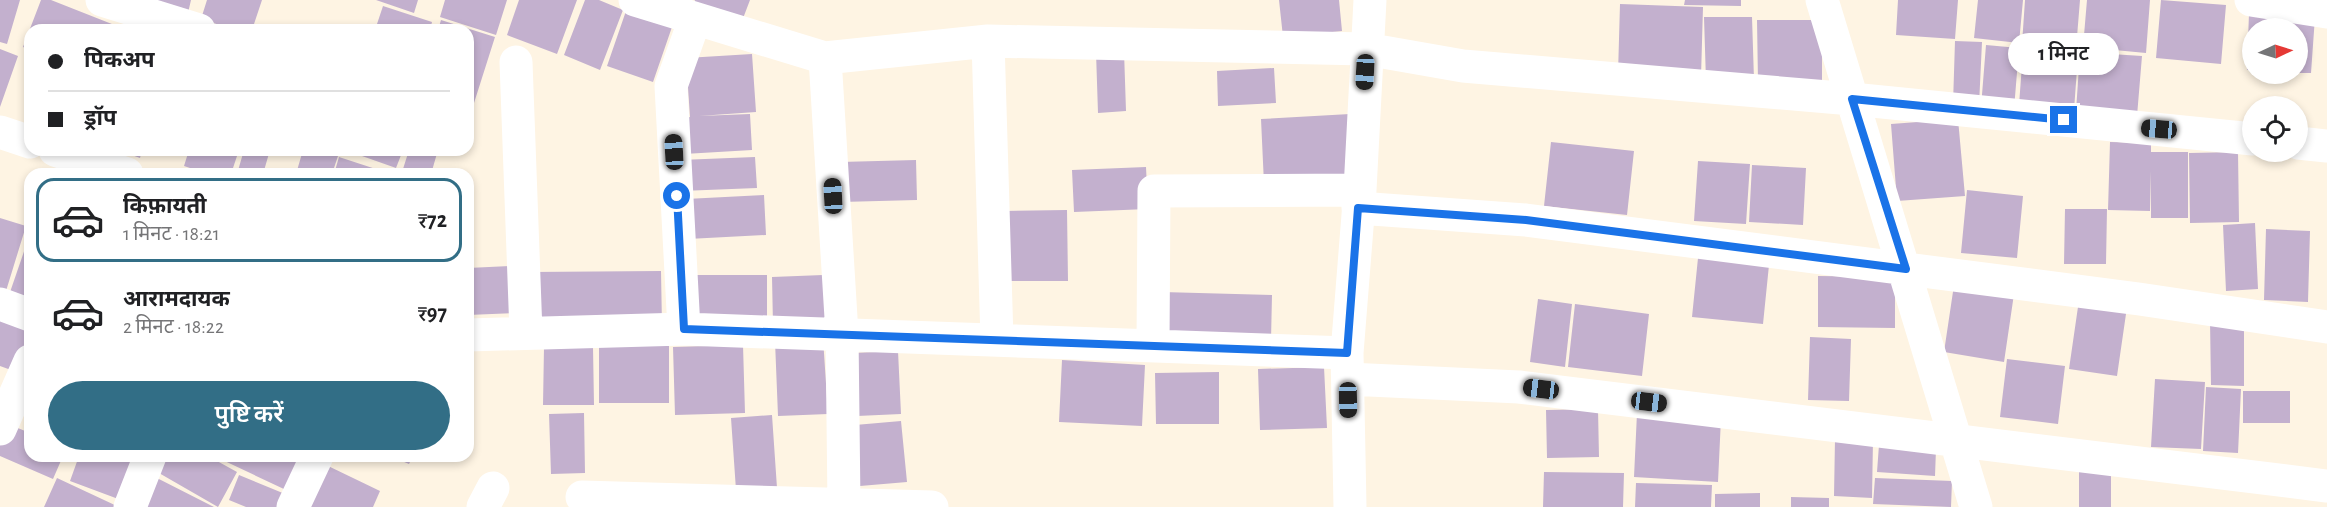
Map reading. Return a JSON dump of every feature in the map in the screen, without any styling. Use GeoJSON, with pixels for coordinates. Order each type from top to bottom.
{"type":"FeatureCollection","features":[{"type":"Feature","properties":{"kind":"street"},"geometry":{"type":"LineString","coordinates":[[102,0],[180,24]]}},
{"type":"Feature","properties":{"kind":"street"},"geometry":{"type":"LineString","coordinates":[[634,0],[825,58],[988,41],[1366,49],[1463,66],[1852,99],[2242,138]]}},
{"type":"Feature","properties":{"kind":"street"},"geometry":{"type":"LineString","coordinates":[[1350,507],[1348,366],[1370,0]]}},
{"type":"Feature","properties":{"kind":"street"},"geometry":{"type":"LineString","coordinates":[[1822,0],[1958,440],[1976,507]]}},
{"type":"Feature","properties":{"kind":"street"},"geometry":{"type":"LineString","coordinates":[[2270,1],[2327,12]]}},
{"type":"Feature","properties":{"kind":"street"},"geometry":{"type":"LineString","coordinates":[[684,329],[671,86],[695,19]]}},
{"type":"Feature","properties":{"kind":"street"},"geometry":{"type":"LineString","coordinates":[[988,41],[997,340]]}},
{"type":"Feature","properties":{"kind":"street"},"geometry":{"type":"LineString","coordinates":[[825,58],[842,334],[844,505]]}},
{"type":"Feature","properties":{"kind":"street"},"geometry":{"type":"LineString","coordinates":[[516,62],[526,333]]}},
{"type":"Feature","properties":{"kind":"street"},"geometry":{"type":"LineString","coordinates":[[0,132],[24,139]]}},
{"type":"Feature","properties":{"kind":"street"},"geometry":{"type":"LineString","coordinates":[[2308,144],[2327,146]]}},
{"type":"Feature","properties":{"kind":"street"},"geometry":{"type":"LineString","coordinates":[[74,156],[110,168]]}},
{"type":"Feature","properties":{"kind":"street"},"geometry":{"type":"LineString","coordinates":[[1153,346],[1154,191],[1359,199],[2139,299],[2327,327]]}},
{"type":"Feature","properties":{"kind":"street"},"geometry":{"type":"LineString","coordinates":[[0,304],[24,313]]}},
{"type":"Feature","properties":{"kind":"street"},"geometry":{"type":"LineString","coordinates":[[474,335],[684,329],[1153,346],[1348,366],[2327,486]]}},
{"type":"Feature","properties":{"kind":"street"},"geometry":{"type":"LineString","coordinates":[[0,429],[24,375]]}},
{"type":"Feature","properties":{"kind":"street"},"geometry":{"type":"LineString","coordinates":[[130,507],[148,462]]}},
{"type":"Feature","properties":{"kind":"street"},"geometry":{"type":"LineString","coordinates":[[293,507],[313,462]]}},
{"type":"Feature","properties":{"kind":"street"},"geometry":{"type":"LineString","coordinates":[[582,497],[932,507]]}},
{"type":"Feature","properties":{"kind":"building"},"geometry":{"type":"Polygon","coordinates":[[[0,0],[20,0],[7,44],[0,42],[0,0]]]}},
{"type":"Feature","properties":{"kind":"building"},"geometry":{"type":"Polygon","coordinates":[[[41,0],[51,0],[112,24],[32,24],[41,0]]]}},
{"type":"Feature","properties":{"kind":"building"},"geometry":{"type":"Polygon","coordinates":[[[147,0],[191,0],[188,13],[147,0]]]}},
{"type":"Feature","properties":{"kind":"building"},"geometry":{"type":"Polygon","coordinates":[[[207,0],[262,0],[254,24],[216,24],[201,19],[207,0]]]}},
{"type":"Feature","properties":{"kind":"building"},"geometry":{"type":"Polygon","coordinates":[[[376,0],[418,0],[414,13],[376,0]]]}},
{"type":"Feature","properties":{"kind":"building"},"geometry":{"type":"Polygon","coordinates":[[[445,0],[507,0],[496,35],[474,28],[474,24],[462,24],[440,17],[445,0]]]}},
{"type":"Feature","properties":{"kind":"building"},"geometry":{"type":"Polygon","coordinates":[[[519,0],[577,0],[557,54],[507,35],[519,0]]]}},
{"type":"Feature","properties":{"kind":"building"},"geometry":{"type":"Polygon","coordinates":[[[585,0],[599,0],[623,10],[600,70],[564,55],[585,0]]]}},
{"type":"Feature","properties":{"kind":"building"},"geometry":{"type":"Polygon","coordinates":[[[695,0],[750,0],[742,21],[694,3],[695,0]]]}},
{"type":"Feature","properties":{"kind":"building"},"geometry":{"type":"Polygon","coordinates":[[[1279,0],[1339,0],[1342,31],[1283,37],[1279,0]]]}},
{"type":"Feature","properties":{"kind":"building"},"geometry":{"type":"Polygon","coordinates":[[[1685,0],[1741,0],[1741,6],[1684,5],[1685,0]]]}},
{"type":"Feature","properties":{"kind":"building"},"geometry":{"type":"Polygon","coordinates":[[[1898,0],[1958,0],[1955,39],[1896,35],[1898,0]]]}},
{"type":"Feature","properties":{"kind":"building"},"geometry":{"type":"Polygon","coordinates":[[[1978,0],[2023,0],[2019,43],[1974,38],[1978,0]]]}},
{"type":"Feature","properties":{"kind":"building"},"geometry":{"type":"Polygon","coordinates":[[[2025,0],[2080,0],[2076,49],[2022,44],[2025,0]]]}},
{"type":"Feature","properties":{"kind":"building"},"geometry":{"type":"Polygon","coordinates":[[[2087,0],[2150,0],[2146,53],[2083,47],[2087,0]]]}},
{"type":"Feature","properties":{"kind":"building"},"geometry":{"type":"Polygon","coordinates":[[[2161,0],[2226,5],[2221,64],[2156,58],[2161,0]]]}},
{"type":"Feature","properties":{"kind":"building"},"geometry":{"type":"Polygon","coordinates":[[[1620,4],[1703,7],[1701,77],[1618,74],[1620,4]]]}},
{"type":"Feature","properties":{"kind":"building"},"geometry":{"type":"Polygon","coordinates":[[[383,6],[432,22],[432,24],[377,24],[383,6]]]}},
{"type":"Feature","properties":{"kind":"building"},"geometry":{"type":"Polygon","coordinates":[[[626,11],[672,27],[653,82],[607,66],[626,11]]]}},
{"type":"Feature","properties":{"kind":"building"},"geometry":{"type":"Polygon","coordinates":[[[2249,13],[2315,17],[2311,73],[2308,73],[2308,18],[2249,18],[2249,13]]]}},
{"type":"Feature","properties":{"kind":"building"},"geometry":{"type":"Polygon","coordinates":[[[1704,17],[1752,17],[1754,80],[1706,81],[1704,17]]]}},
{"type":"Feature","properties":{"kind":"building"},"geometry":{"type":"Polygon","coordinates":[[[441,20],[454,24],[440,24],[441,20]]]}},
{"type":"Feature","properties":{"kind":"building"},"geometry":{"type":"Polygon","coordinates":[[[1757,20],[1822,20],[1822,82],[1758,82],[1757,20]]]}},
{"type":"Feature","properties":{"kind":"building"},"geometry":{"type":"Polygon","coordinates":[[[474,30],[495,37],[474,103],[474,30]]]}},
{"type":"Feature","properties":{"kind":"building"},"geometry":{"type":"Polygon","coordinates":[[[1955,41],[1982,42],[1979,105],[1953,104],[1955,41]]]}},
{"type":"Feature","properties":{"kind":"building"},"geometry":{"type":"Polygon","coordinates":[[[1986,45],[2019,48],[2014,109],[1981,107],[1986,45]]]}},
{"type":"Feature","properties":{"kind":"building"},"geometry":{"type":"Polygon","coordinates":[[[0,49],[18,56],[0,107],[0,49]]]}},
{"type":"Feature","properties":{"kind":"building"},"geometry":{"type":"Polygon","coordinates":[[[1124,51],[1126,111],[1098,113],[1096,52],[1124,51]]]}},
{"type":"Feature","properties":{"kind":"building"},"geometry":{"type":"Polygon","coordinates":[[[2023,51],[2078,55],[2074,110],[2019,105],[2023,51]]]}},
{"type":"Feature","properties":{"kind":"building"},"geometry":{"type":"Polygon","coordinates":[[[2080,52],[2142,56],[2137,116],[2076,111],[2080,52]]]}},
{"type":"Feature","properties":{"kind":"building"},"geometry":{"type":"Polygon","coordinates":[[[752,54],[756,112],[699,116],[750,114],[752,150],[684,154],[682,118],[690,117],[686,58],[752,54]]]}},
{"type":"Feature","properties":{"kind":"building"},"geometry":{"type":"Polygon","coordinates":[[[1274,68],[1276,103],[1218,106],[1217,71],[1274,68]]]}},
{"type":"Feature","properties":{"kind":"building"},"geometry":{"type":"Polygon","coordinates":[[[1350,114],[1354,179],[1264,184],[1261,119],[1350,114]]]}},
{"type":"Feature","properties":{"kind":"building"},"geometry":{"type":"Polygon","coordinates":[[[1958,119],[1965,196],[1897,201],[1891,124],[1958,119]]]}},
{"type":"Feature","properties":{"kind":"building"},"geometry":{"type":"Polygon","coordinates":[[[1551,142],[1634,151],[1627,215],[1544,206],[1551,142]]]}},
{"type":"Feature","properties":{"kind":"building"},"geometry":{"type":"Polygon","coordinates":[[[2110,142],[2151,143],[2151,152],[2188,152],[2188,218],[2151,218],[2151,171],[2150,211],[2108,210],[2110,142]]]}},
{"type":"Feature","properties":{"kind":"building"},"geometry":{"type":"Polygon","coordinates":[[[2238,152],[2239,222],[2190,223],[2189,153],[2238,152]]]}},
{"type":"Feature","properties":{"kind":"building"},"geometry":{"type":"Polygon","coordinates":[[[187,156],[237,156],[233,168],[184,166],[187,156]]]}},
{"type":"Feature","properties":{"kind":"building"},"geometry":{"type":"Polygon","coordinates":[[[242,156],[268,156],[265,168],[239,168],[242,156]]]}},
{"type":"Feature","properties":{"kind":"building"},"geometry":{"type":"Polygon","coordinates":[[[301,156],[338,156],[334,168],[298,168],[301,156]]]}},
{"type":"Feature","properties":{"kind":"building"},"geometry":{"type":"Polygon","coordinates":[[[362,156],[401,156],[396,168],[362,156]]]}},
{"type":"Feature","properties":{"kind":"building"},"geometry":{"type":"Polygon","coordinates":[[[407,156],[436,156],[433,168],[403,168],[407,156]]]}},
{"type":"Feature","properties":{"kind":"building"},"geometry":{"type":"Polygon","coordinates":[[[339,157],[373,168],[336,168],[339,157]]]}},
{"type":"Feature","properties":{"kind":"building"},"geometry":{"type":"Polygon","coordinates":[[[755,157],[757,188],[681,191],[680,160],[755,157]]]}},
{"type":"Feature","properties":{"kind":"building"},"geometry":{"type":"Polygon","coordinates":[[[916,160],[917,200],[841,202],[840,162],[916,160]]]}},
{"type":"Feature","properties":{"kind":"building"},"geometry":{"type":"Polygon","coordinates":[[[1698,161],[1750,164],[1746,224],[1694,221],[1698,161]]]}},
{"type":"Feature","properties":{"kind":"building"},"geometry":{"type":"Polygon","coordinates":[[[1752,165],[1806,168],[1803,225],[1749,222],[1752,165]]]}},
{"type":"Feature","properties":{"kind":"building"},"geometry":{"type":"Polygon","coordinates":[[[1146,167],[1148,209],[1074,212],[1072,170],[1146,167]]]}},
{"type":"Feature","properties":{"kind":"building"},"geometry":{"type":"Polygon","coordinates":[[[1967,190],[2023,196],[2017,258],[1961,253],[1967,190]]]}},
{"type":"Feature","properties":{"kind":"building"},"geometry":{"type":"Polygon","coordinates":[[[764,195],[766,235],[688,239],[686,199],[764,195]]]}},
{"type":"Feature","properties":{"kind":"building"},"geometry":{"type":"Polygon","coordinates":[[[2065,209],[2107,209],[2106,264],[2064,264],[2065,209]]]}},
{"type":"Feature","properties":{"kind":"building"},"geometry":{"type":"Polygon","coordinates":[[[1067,210],[1068,281],[1004,281],[1003,211],[1067,210]]]}},
{"type":"Feature","properties":{"kind":"building"},"geometry":{"type":"Polygon","coordinates":[[[0,218],[24,225],[24,232],[6,291],[0,289],[0,218]]]}},
{"type":"Feature","properties":{"kind":"building"},"geometry":{"type":"Polygon","coordinates":[[[2255,223],[2258,289],[2226,291],[2223,225],[2255,223]]]}},
{"type":"Feature","properties":{"kind":"building"},"geometry":{"type":"Polygon","coordinates":[[[2266,229],[2310,231],[2308,302],[2264,300],[2266,229]]]}},
{"type":"Feature","properties":{"kind":"building"},"geometry":{"type":"Polygon","coordinates":[[[24,251],[24,304],[8,298],[24,251]]]}},
{"type":"Feature","properties":{"kind":"building"},"geometry":{"type":"Polygon","coordinates":[[[1698,258],[1769,265],[1763,324],[1692,317],[1698,258]]]}},
{"type":"Feature","properties":{"kind":"building"},"geometry":{"type":"Polygon","coordinates":[[[511,266],[513,313],[474,315],[474,268],[511,266]]]}},
{"type":"Feature","properties":{"kind":"building"},"geometry":{"type":"Polygon","coordinates":[[[661,271],[662,326],[531,328],[530,272],[661,271]]]}},
{"type":"Feature","properties":{"kind":"building"},"geometry":{"type":"Polygon","coordinates":[[[694,275],[767,275],[767,322],[694,322],[694,275]]]}},
{"type":"Feature","properties":{"kind":"building"},"geometry":{"type":"Polygon","coordinates":[[[823,275],[826,323],[773,325],[772,277],[823,275]]]}},
{"type":"Feature","properties":{"kind":"building"},"geometry":{"type":"Polygon","coordinates":[[[1818,276],[1895,277],[1895,328],[1818,327],[1818,276]]]}},
{"type":"Feature","properties":{"kind":"building"},"geometry":{"type":"Polygon","coordinates":[[[1954,285],[2014,294],[2004,362],[1944,352],[1954,285]]]}},
{"type":"Feature","properties":{"kind":"building"},"geometry":{"type":"Polygon","coordinates":[[[1162,292],[1272,295],[1271,340],[1161,337],[1162,292]]]}},
{"type":"Feature","properties":{"kind":"building"},"geometry":{"type":"Polygon","coordinates":[[[1538,299],[1572,304],[1565,367],[1530,362],[1538,299]]]}},
{"type":"Feature","properties":{"kind":"building"},"geometry":{"type":"Polygon","coordinates":[[[2079,300],[2127,307],[2117,376],[2069,369],[2079,300]]]}},
{"type":"Feature","properties":{"kind":"building"},"geometry":{"type":"Polygon","coordinates":[[[1575,304],[1649,314],[1642,376],[1568,367],[1575,304]]]}},
{"type":"Feature","properties":{"kind":"building"},"geometry":{"type":"Polygon","coordinates":[[[0,319],[24,327],[24,368],[22,374],[0,366],[0,319]]]}},
{"type":"Feature","properties":{"kind":"building"},"geometry":{"type":"Polygon","coordinates":[[[2210,320],[2244,320],[2244,386],[2211,385],[2210,320]]]}},
{"type":"Feature","properties":{"kind":"building"},"geometry":{"type":"Polygon","coordinates":[[[1810,337],[1851,339],[1849,401],[1808,400],[1810,337]]]}},
{"type":"Feature","properties":{"kind":"building"},"geometry":{"type":"Polygon","coordinates":[[[823,338],[828,414],[778,416],[775,341],[823,338]]]}},
{"type":"Feature","properties":{"kind":"building"},"geometry":{"type":"Polygon","coordinates":[[[743,345],[745,413],[675,415],[673,347],[743,345]]]}},
{"type":"Feature","properties":{"kind":"building"},"geometry":{"type":"Polygon","coordinates":[[[599,346],[669,346],[669,403],[599,403],[599,346]]]}},
{"type":"Feature","properties":{"kind":"building"},"geometry":{"type":"Polygon","coordinates":[[[544,347],[593,347],[594,405],[543,405],[544,347]]]}},
{"type":"Feature","properties":{"kind":"building"},"geometry":{"type":"Polygon","coordinates":[[[898,351],[901,414],[857,416],[854,353],[898,351]]]}},
{"type":"Feature","properties":{"kind":"building"},"geometry":{"type":"Polygon","coordinates":[[[2007,359],[2065,366],[2058,424],[2000,417],[2007,359]]]}},
{"type":"Feature","properties":{"kind":"building"},"geometry":{"type":"Polygon","coordinates":[[[1062,360],[1145,365],[1142,426],[1059,422],[1062,360]]]}},
{"type":"Feature","properties":{"kind":"building"},"geometry":{"type":"Polygon","coordinates":[[[1324,367],[1327,428],[1260,430],[1258,369],[1324,367]]]}},
{"type":"Feature","properties":{"kind":"building"},"geometry":{"type":"Polygon","coordinates":[[[1219,372],[1219,424],[1156,424],[1155,373],[1219,372]]]}},
{"type":"Feature","properties":{"kind":"building"},"geometry":{"type":"Polygon","coordinates":[[[2155,379],[2205,382],[2201,449],[2151,447],[2155,379]]]}},
{"type":"Feature","properties":{"kind":"building"},"geometry":{"type":"Polygon","coordinates":[[[2206,387],[2241,389],[2238,453],[2203,451],[2206,387]]]}},
{"type":"Feature","properties":{"kind":"building"},"geometry":{"type":"Polygon","coordinates":[[[2243,391],[2290,391],[2290,423],[2243,423],[2243,391]]]}},
{"type":"Feature","properties":{"kind":"building"},"geometry":{"type":"Polygon","coordinates":[[[1598,409],[1599,457],[1547,458],[1546,410],[1598,409]]]}},
{"type":"Feature","properties":{"kind":"building"},"geometry":{"type":"Polygon","coordinates":[[[584,413],[585,473],[551,474],[549,414],[584,413]]]}},
{"type":"Feature","properties":{"kind":"building"},"geometry":{"type":"Polygon","coordinates":[[[1637,413],[1721,418],[1718,482],[1634,477],[1637,413]]]}},
{"type":"Feature","properties":{"kind":"building"},"geometry":{"type":"Polygon","coordinates":[[[772,415],[777,488],[736,490],[731,418],[772,415]]]}},
{"type":"Feature","properties":{"kind":"building"},"geometry":{"type":"Polygon","coordinates":[[[901,421],[907,482],[860,486],[855,425],[901,421]]]}},
{"type":"Feature","properties":{"kind":"building"},"geometry":{"type":"Polygon","coordinates":[[[8,424],[24,431],[24,462],[60,462],[53,479],[0,456],[0,443],[8,424]]]}},
{"type":"Feature","properties":{"kind":"building"},"geometry":{"type":"Polygon","coordinates":[[[1835,439],[1873,439],[1872,498],[1834,496],[1835,439]]]}},
{"type":"Feature","properties":{"kind":"building"},"geometry":{"type":"Polygon","coordinates":[[[1879,445],[1936,449],[1935,476],[1877,472],[1879,445]]]}},
{"type":"Feature","properties":{"kind":"building"},"geometry":{"type":"Polygon","coordinates":[[[77,462],[132,462],[143,466],[129,503],[70,481],[77,462]]]}},
{"type":"Feature","properties":{"kind":"building"},"geometry":{"type":"Polygon","coordinates":[[[156,462],[219,462],[237,472],[218,507],[152,469],[156,462]]]}},
{"type":"Feature","properties":{"kind":"building"},"geometry":{"type":"Polygon","coordinates":[[[227,462],[300,462],[286,490],[227,462]]]}},
{"type":"Feature","properties":{"kind":"building"},"geometry":{"type":"Polygon","coordinates":[[[324,464],[380,491],[373,507],[304,507],[324,464]]]}},
{"type":"Feature","properties":{"kind":"building"},"geometry":{"type":"Polygon","coordinates":[[[2079,466],[2111,466],[2111,507],[2079,507],[2079,466]]]}},
{"type":"Feature","properties":{"kind":"building"},"geometry":{"type":"Polygon","coordinates":[[[1544,472],[1624,473],[1623,507],[1543,507],[1544,472]]]}},
{"type":"Feature","properties":{"kind":"building"},"geometry":{"type":"Polygon","coordinates":[[[239,475],[290,496],[285,507],[246,507],[229,500],[239,475]]]}},
{"type":"Feature","properties":{"kind":"building"},"geometry":{"type":"Polygon","coordinates":[[[153,476],[214,507],[137,507],[153,476]]]}},
{"type":"Feature","properties":{"kind":"building"},"geometry":{"type":"Polygon","coordinates":[[[57,478],[119,507],[44,507],[57,478]]]}},
{"type":"Feature","properties":{"kind":"building"},"geometry":{"type":"Polygon","coordinates":[[[1875,478],[1952,481],[1951,507],[1873,504],[1875,478]]]}},
{"type":"Feature","properties":{"kind":"building"},"geometry":{"type":"Polygon","coordinates":[[[1636,483],[1712,485],[1711,507],[1635,507],[1636,483]]]}},
{"type":"Feature","properties":{"kind":"building"},"geometry":{"type":"Polygon","coordinates":[[[1760,493],[1760,507],[1715,507],[1715,494],[1760,493]]]}},
{"type":"Feature","properties":{"kind":"building"},"geometry":{"type":"Polygon","coordinates":[[[1791,497],[1829,498],[1829,507],[1791,507],[1791,497]]]}},
{"type":"Feature","properties":{"kind":"route"},"geometry":{"type":"LineString","coordinates":[[677,196],[684,329],[1347,353],[1358,208],[1526,220],[1906,269],[1852,99],[2064,120]]}}]}
